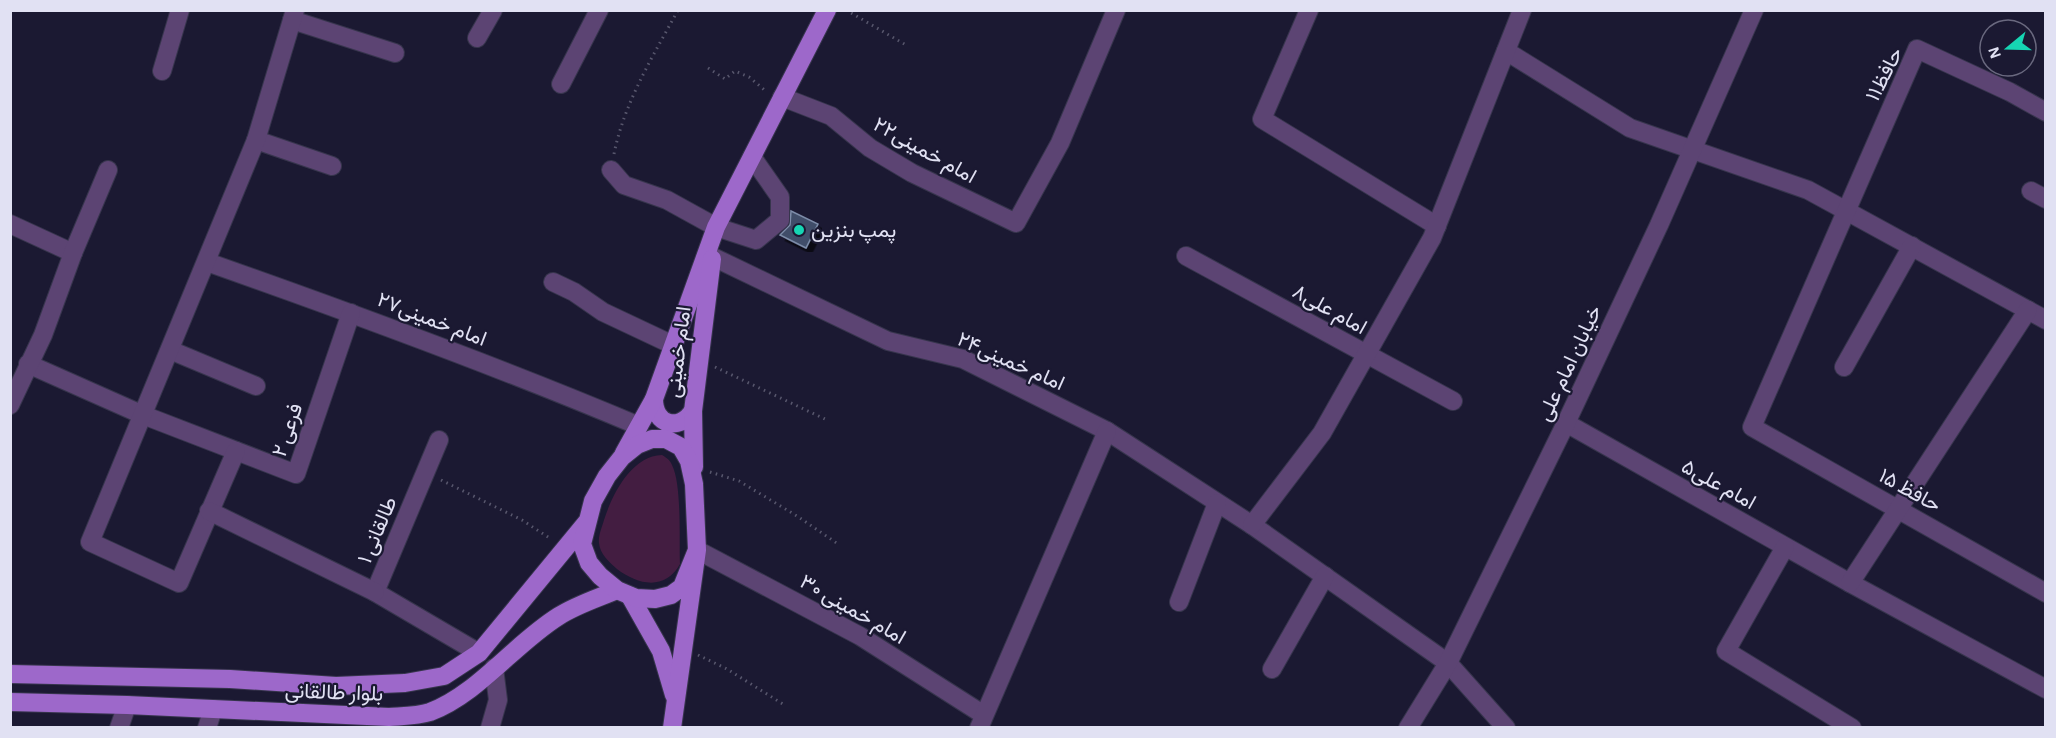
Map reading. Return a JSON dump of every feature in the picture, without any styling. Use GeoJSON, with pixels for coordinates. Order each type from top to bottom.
{"type":"FeatureCollection","features":[{"type":"Feature","properties":{"kind":"main road","name":"امام خمینی"},"geometry":{"type":"LineString","coordinates":[[622,457],[654,399],[716,227],[826,10]]}},
{"type":"Feature","properties":{"kind":"main road","name":"امام خمینی"},"geometry":{"type":"LineString","coordinates":[[694,476],[693,411],[716,227]]}},
{"type":"Feature","properties":{"kind":"main road"},"geometry":{"type":"LineString","coordinates":[[654,399],[654,407],[658,416],[673,424],[681,423],[689,418],[693,411]]}},
{"type":"Feature","properties":{"kind":"main road"},"geometry":{"type":"LineString","coordinates":[[672,728],[676,701],[683,648],[697,550],[694,476],[681,447],[666,439],[652,439],[637,445],[622,457],[607,476],[586,523],[582,544],[589,563],[600,576],[623,593],[661,651],[676,701]]}},
{"type":"Feature","properties":{"kind":"main road","name":"بلوار طالقانی"},"geometry":{"type":"LineString","coordinates":[[10,674],[231,679],[336,686],[405,683],[444,676],[479,653],[586,523]]}},
{"type":"Feature","properties":{"kind":"main road"},"geometry":{"type":"LineString","coordinates":[[623,593],[655,599],[671,595],[682,587],[697,550]]}},
{"type":"Feature","properties":{"kind":"main road","name":"بلوار طالقانی"},"geometry":{"type":"LineString","coordinates":[[10,702],[213,709],[322,721],[389,717],[422,720],[476,685],[511,652],[559,616],[623,593]]}},
{"type":"Feature","properties":{"kind":"street"},"geometry":{"type":"LineString","coordinates":[[162,71],[180,10]]}},
{"type":"Feature","properties":{"kind":"street"},"geometry":{"type":"LineString","coordinates":[[477,38],[493,10]]}},
{"type":"Feature","properties":{"kind":"street"},"geometry":{"type":"LineString","coordinates":[[561,84],[599,10]]}},
{"type":"Feature","properties":{"kind":"street","name":"امام خمینی۲۲"},"geometry":{"type":"LineString","coordinates":[[781,100],[831,116],[870,148],[912,173],[1016,223],[1060,142],[1116,10]]}},
{"type":"Feature","properties":{"kind":"street"},"geometry":{"type":"LineString","coordinates":[[1309,10],[1262,119],[1437,226]]}},
{"type":"Feature","properties":{"kind":"street"},"geometry":{"type":"LineString","coordinates":[[1252,525],[1322,433],[1432,238],[1522,10]]}},
{"type":"Feature","properties":{"kind":"street","name":"خیابان امام علی"},"geometry":{"type":"LineString","coordinates":[[1408,728],[1448,663],[1566,423],[1754,10]]}},
{"type":"Feature","properties":{"kind":"street"},"geometry":{"type":"LineString","coordinates":[[236,451],[179,583],[90,542],[256,140],[292,13],[395,53]]}},
{"type":"Feature","properties":{"kind":"street","name":"حافظ۱۱"},"geometry":{"type":"LineString","coordinates":[[1846,211],[1917,49],[2010,92],[2046,112]]}},
{"type":"Feature","properties":{"kind":"street"},"geometry":{"type":"LineString","coordinates":[[1506,51],[1630,128],[1808,190],[2046,320]]}},
{"type":"Feature","properties":{"kind":"street"},"geometry":{"type":"LineString","coordinates":[[256,140],[332,166]]}},
{"type":"Feature","properties":{"kind":"street"},"geometry":{"type":"LineString","coordinates":[[611,171],[624,185],[667,200],[716,227],[756,240],[780,220],[780,197],[752,157]]}},
{"type":"Feature","properties":{"kind":"street"},"geometry":{"type":"LineString","coordinates":[[10,405],[43,335],[73,253],[108,170]]}},
{"type":"Feature","properties":{"kind":"street","name":"حافظ ۱۵"},"geometry":{"type":"LineString","coordinates":[[1846,211],[1752,427],[2046,593]]}},
{"type":"Feature","properties":{"kind":"street"},"geometry":{"type":"LineString","coordinates":[[10,224],[73,253]]}},
{"type":"Feature","properties":{"kind":"street"},"geometry":{"type":"LineString","coordinates":[[1844,367],[1912,246]]}},
{"type":"Feature","properties":{"kind":"street","name":"امام علی۸"},"geometry":{"type":"LineString","coordinates":[[1186,255],[1453,401]]}},
{"type":"Feature","properties":{"kind":"street","name":"امام خمینی۲۴"},"geometry":{"type":"LineString","coordinates":[[712,257],[888,341],[963,359],[1107,431],[1252,525],[1448,663],[1506,728]]}},
{"type":"Feature","properties":{"kind":"street","name":"امام خمینی۲۷"},"geometry":{"type":"LineString","coordinates":[[207,262],[540,384],[639,426]]}},
{"type":"Feature","properties":{"kind":"street"},"geometry":{"type":"LineString","coordinates":[[553,282],[574,292],[603,312],[673,345]]}},
{"type":"Feature","properties":{"kind":"street"},"geometry":{"type":"LineString","coordinates":[[1850,583],[2028,310]]}},
{"type":"Feature","properties":{"kind":"street","name":"فرعی ۲"},"geometry":{"type":"LineString","coordinates":[[28,364],[143,415],[296,474],[351,313]]}},
{"type":"Feature","properties":{"kind":"street"},"geometry":{"type":"LineString","coordinates":[[170,350],[256,386]]}},
{"type":"Feature","properties":{"kind":"street","name":"امام علی۵"},"geometry":{"type":"LineString","coordinates":[[1566,423],[1785,547],[2046,689]]}},
{"type":"Feature","properties":{"kind":"street"},"geometry":{"type":"LineString","coordinates":[[981,721],[1107,431]]}},
{"type":"Feature","properties":{"kind":"street","name":"طالقانی ۱"},"geometry":{"type":"LineString","coordinates":[[439,440],[375,592],[479,653]]}},
{"type":"Feature","properties":{"kind":"street"},"geometry":{"type":"LineString","coordinates":[[1179,602],[1217,503]]}},
{"type":"Feature","properties":{"kind":"street"},"geometry":{"type":"LineString","coordinates":[[209,511],[375,592]]}},
{"type":"Feature","properties":{"kind":"street"},"geometry":{"type":"LineString","coordinates":[[1785,547],[1726,651],[1852,728]]}},
{"type":"Feature","properties":{"kind":"street","name":"امام خمینی ۳۰"},"geometry":{"type":"LineString","coordinates":[[697,550],[860,636],[981,721]]}},
{"type":"Feature","properties":{"kind":"street"},"geometry":{"type":"LineString","coordinates":[[1272,669],[1324,576]]}},
{"type":"Feature","properties":{"kind":"street"},"geometry":{"type":"LineString","coordinates":[[489,728],[498,700],[494,668]]}},
{"type":"Feature","properties":{"kind":"street"},"geometry":{"type":"LineString","coordinates":[[119,728],[126,705]]}},
{"type":"Feature","properties":{"kind":"street"},"geometry":{"type":"LineString","coordinates":[[207,728],[213,709]]}},
{"type":"Feature","properties":{"kind":"path"},"geometry":{"type":"LineString","coordinates":[[611,171],[619,128],[651,58],[678,10]]}},
{"type":"Feature","properties":{"kind":"path"},"geometry":{"type":"LineString","coordinates":[[846,10],[906,45]]}},
{"type":"Feature","properties":{"kind":"path"},"geometry":{"type":"LineString","coordinates":[[708,68],[725,79],[735,71],[749,77],[781,100]]}},
{"type":"Feature","properties":{"kind":"path"},"geometry":{"type":"LineString","coordinates":[[699,360],[827,420]]}},
{"type":"Feature","properties":{"kind":"path"},"geometry":{"type":"LineString","coordinates":[[425,472],[522,520],[565,548]]}},
{"type":"Feature","properties":{"kind":"path"},"geometry":{"type":"LineString","coordinates":[[694,476],[739,481],[838,544]]}},
{"type":"Feature","properties":{"kind":"path"},"geometry":{"type":"LineString","coordinates":[[683,648],[727,669],[786,705]]}},
{"type":"Feature","properties":{"kind":"shaded area"},"geometry":{"type":"Polygon","coordinates":[[[662,455],[671,463],[677,486],[680,564],[674,573],[659,582],[642,582],[625,574],[608,561],[600,547],[599,537],[612,499],[624,479],[641,462],[662,455]]]}},
{"type":"Feature","properties":{"kind":"building"},"geometry":{"type":"Polygon","coordinates":[[[791,211],[818,224],[806,248],[780,235],[790,225],[791,211]]]}},
{"type":"Feature","properties":{"kind":"place","name":"پمپ بنزین"},"geometry":{"type":"Point","coordinates":[799,230]}}]}
